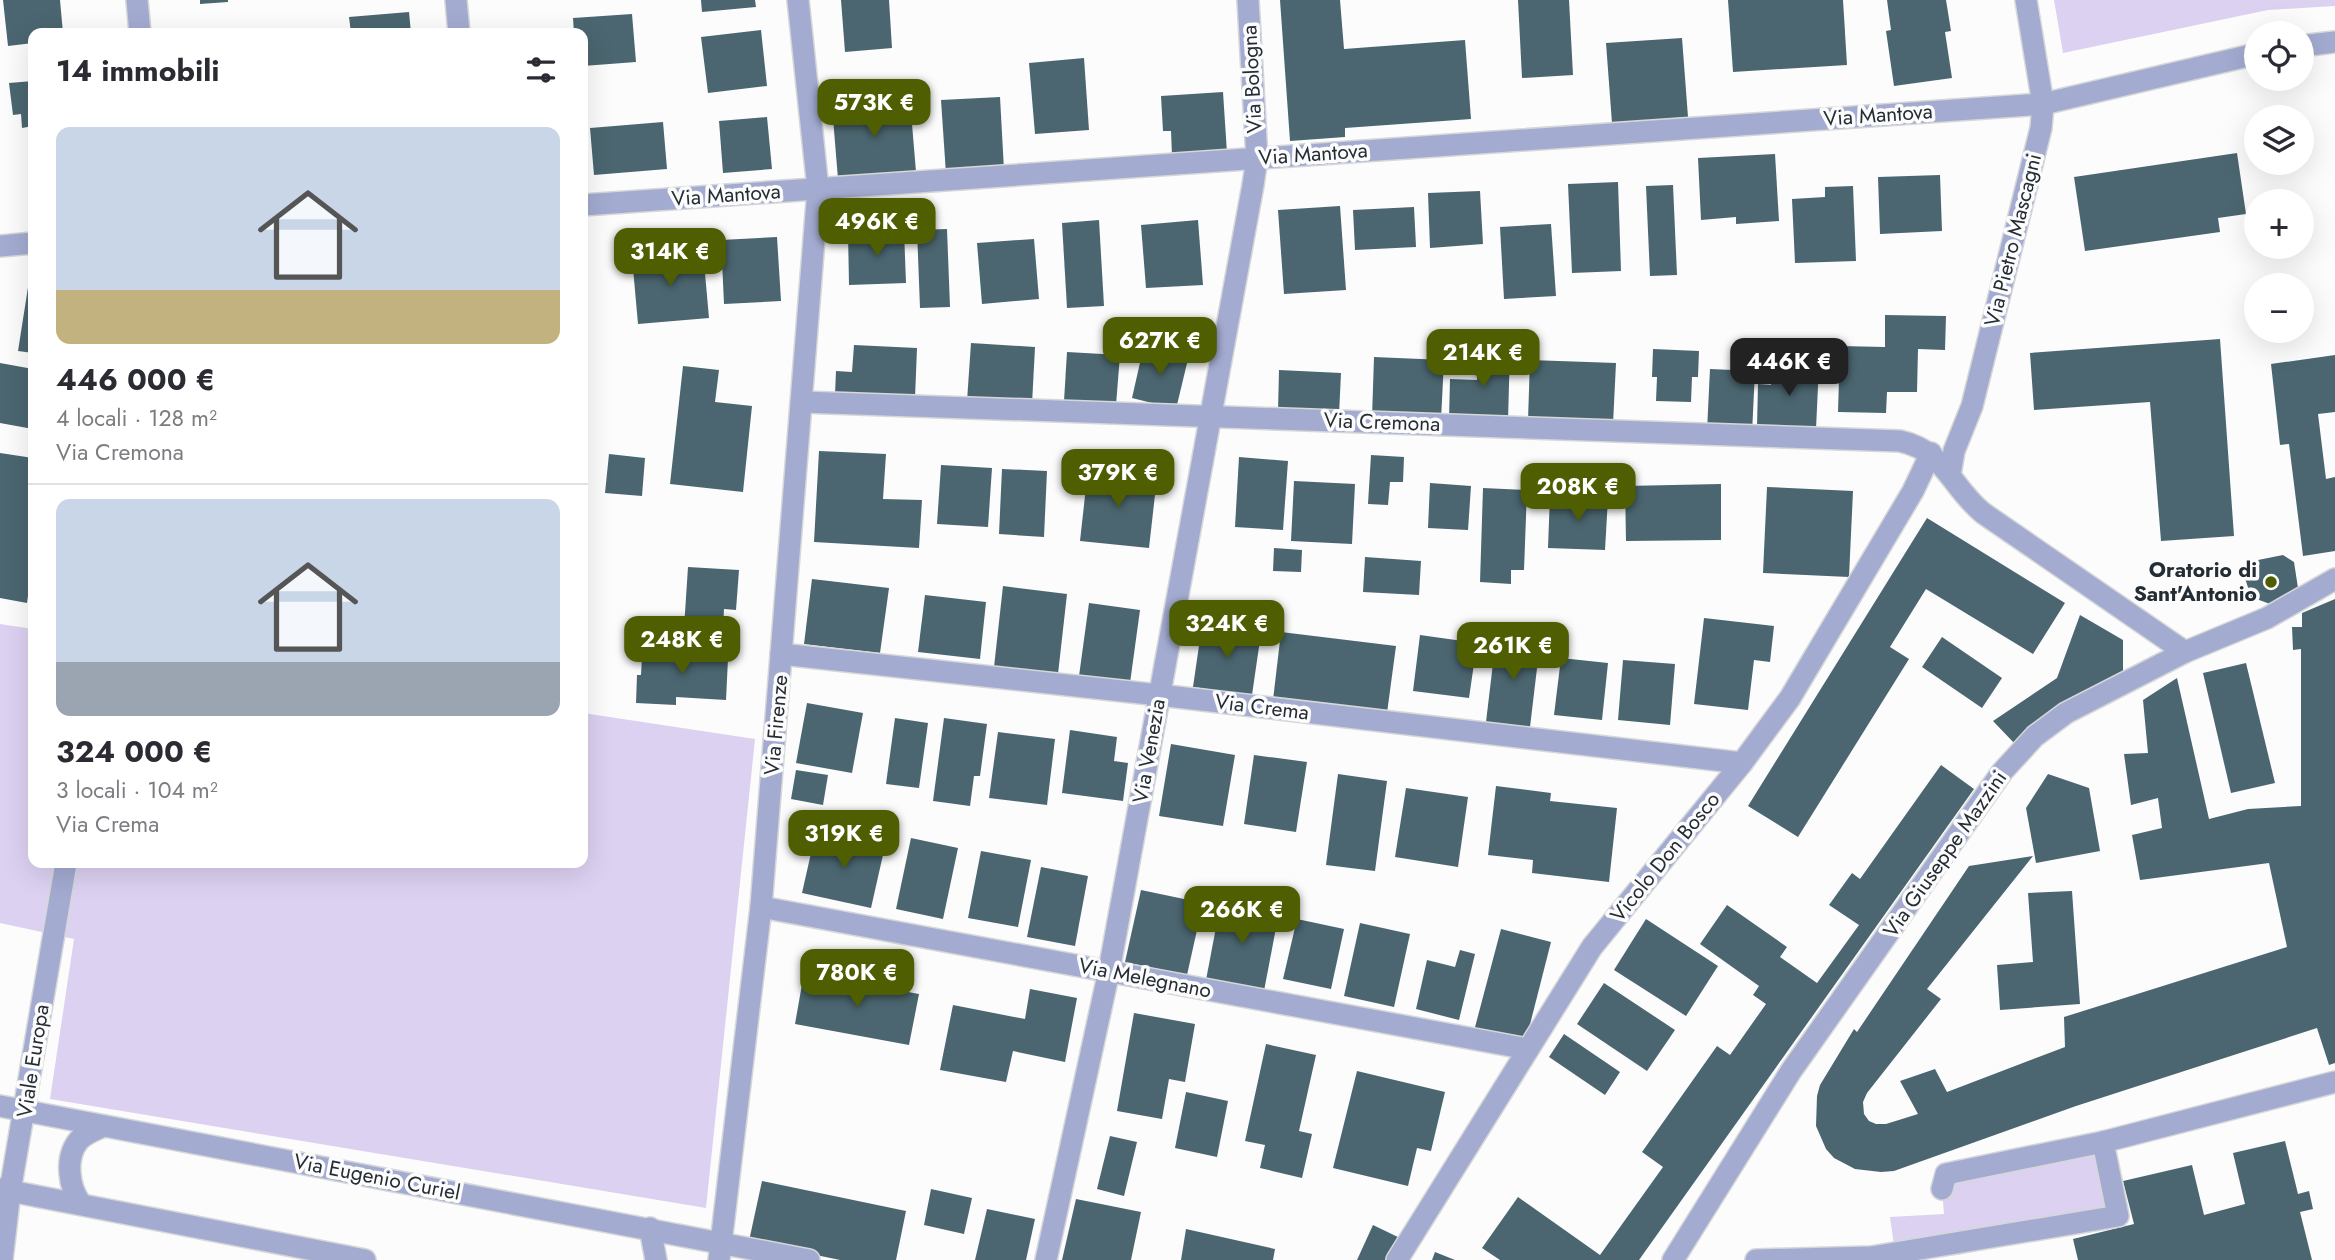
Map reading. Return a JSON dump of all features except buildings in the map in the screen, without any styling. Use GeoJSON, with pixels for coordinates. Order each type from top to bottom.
{"type":"FeatureCollection","features":[{"type":"Feature","properties":{"kind":"street"},"geometry":{"type":"LineString","coordinates":[[137,0],[140,28]]}},
{"type":"Feature","properties":{"kind":"street"},"geometry":{"type":"LineString","coordinates":[[456,0],[459,28]]}},
{"type":"Feature","properties":{"kind":"street","name":"Via Firenze"},"geometry":{"type":"LineString","coordinates":[[721,1251],[761,907],[818,189],[798,0]]}},
{"type":"Feature","properties":{"kind":"street","name":"Via Bologna"},"geometry":{"type":"LineString","coordinates":[[1248,0],[1257,158]]}},
{"type":"Feature","properties":{"kind":"street","name":"Via Pietro Mascagni"},"geometry":{"type":"LineString","coordinates":[[1950,475],[1954,451],[1972,406],[2041,128],[2043,104],[2026,0]]}},
{"type":"Feature","properties":{"kind":"street"},"geometry":{"type":"LineString","coordinates":[[2314,44],[2335,42]]}},
{"type":"Feature","properties":{"kind":"street","name":"Via Mantova"},"geometry":{"type":"LineString","coordinates":[[588,205],[2043,104],[2244,57]]}},
{"type":"Feature","properties":{"kind":"street","name":"Via Venezia"},"geometry":{"type":"LineString","coordinates":[[1046,1260],[1109,971],[1257,158]]}},
{"type":"Feature","properties":{"kind":"street"},"geometry":{"type":"LineString","coordinates":[[0,246],[28,243]]}},
{"type":"Feature","properties":{"kind":"street","name":"Via Cremona"},"geometry":{"type":"LineString","coordinates":[[802,402],[1900,441],[1931,453],[1965,496],[1983,513],[2185,652]]}},
{"type":"Feature","properties":{"kind":"street","name":"Vicolo Don Bosco"},"geometry":{"type":"LineString","coordinates":[[1397,1260],[1592,947],[1742,763],[1801,681],[1913,491],[1931,453]]}},
{"type":"Feature","properties":{"kind":"street","name":"Via Giuseppe Mazzini"},"geometry":{"type":"LineString","coordinates":[[1673,1260],[1791,1071],[2008,766],[2035,736],[2057,718],[2185,652],[2267,618],[2335,579]]}},
{"type":"Feature","properties":{"kind":"street","name":"Via Crema"},"geometry":{"type":"LineString","coordinates":[[781,654],[1742,763]]}},
{"type":"Feature","properties":{"kind":"street","name":"Viale Europa"},"geometry":{"type":"LineString","coordinates":[[2,1260],[5,1190],[25,1111],[65,868]]}},
{"type":"Feature","properties":{"kind":"street","name":"Via Melegnano"},"geometry":{"type":"LineString","coordinates":[[761,907],[1528,1049]]}},
{"type":"Feature","properties":{"kind":"street"},"geometry":{"type":"LineString","coordinates":[[1942,1189],[1946,1174],[2103,1142],[2335,1082]]}},
{"type":"Feature","properties":{"kind":"street","name":"Via Eugenio Curiel"},"geometry":{"type":"LineString","coordinates":[[0,1106],[650,1228],[721,1251],[809,1260]]}},
{"type":"Feature","properties":{"kind":"street"},"geometry":{"type":"LineString","coordinates":[[81,1204],[73,1194],[71,1162],[79,1141],[104,1126]]}},
{"type":"Feature","properties":{"kind":"street"},"geometry":{"type":"LineString","coordinates":[[1756,1260],[1872,1259],[2118,1216],[2103,1142]]}},
{"type":"Feature","properties":{"kind":"street"},"geometry":{"type":"LineString","coordinates":[[5,1190],[81,1204],[285,1252],[365,1260]]}},
{"type":"Feature","properties":{"kind":"street"},"geometry":{"type":"LineString","coordinates":[[650,1228],[656,1260]]}},
{"type":"Feature","properties":{"kind":"shaded area"},"geometry":{"type":"Polygon","coordinates":[[[2054,0],[2335,0],[2335,6],[2268,10],[2063,53],[2054,0]]]}},
{"type":"Feature","properties":{"kind":"shaded area"},"geometry":{"type":"Polygon","coordinates":[[[0,624],[28,628],[28,868],[588,868],[588,714],[755,739],[706,1208],[50,1099],[74,939],[0,923],[0,624]]]}},
{"type":"Feature","properties":{"kind":"shaded area"},"geometry":{"type":"Polygon","coordinates":[[[2106,1131],[2125,1220],[1958,1255],[1896,1259],[1890,1217],[1944,1214],[1940,1165],[2106,1131]]]}},
{"type":"Feature","properties":{"kind":"place","name":"Oratorio di Sant'Antonio"},"geometry":{"type":"Point","coordinates":[2271,582]}}]}
